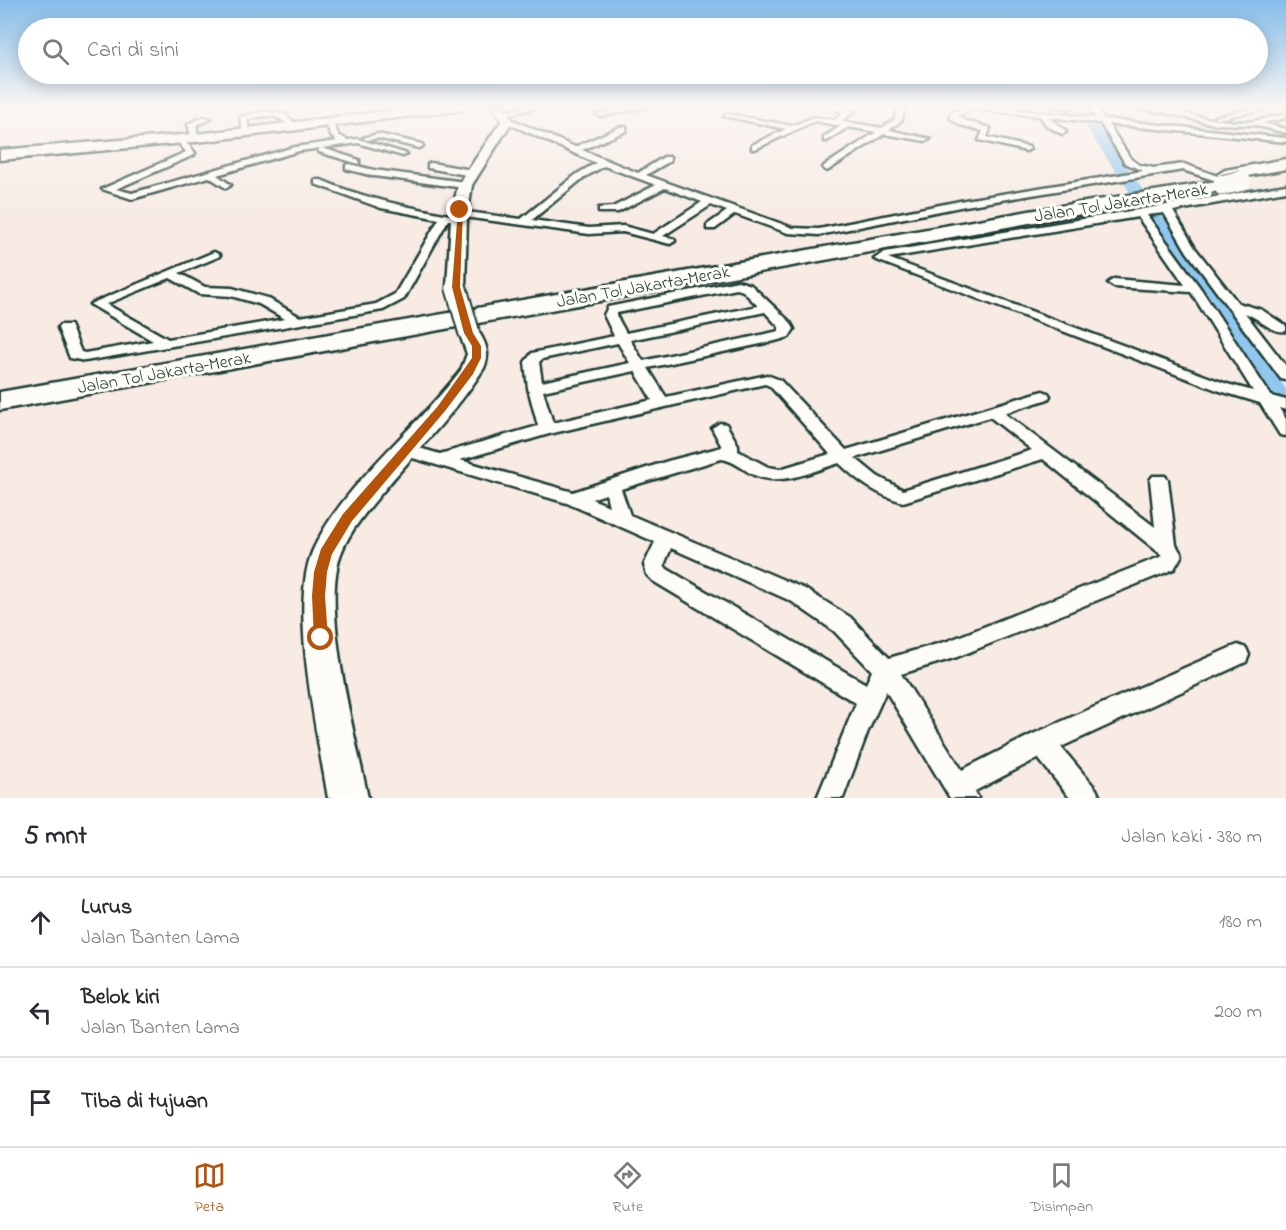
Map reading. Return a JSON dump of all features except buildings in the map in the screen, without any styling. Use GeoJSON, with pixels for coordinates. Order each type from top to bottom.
{"type":"FeatureCollection","features":[{"type":"Feature","properties":{"kind":"highway"},"geometry":{"type":"LineString","coordinates":[[0,155],[131,143]]}},
{"type":"Feature","properties":{"kind":"highway","name":"Jalan Tol Jakarta–Merak"},"geometry":{"type":"LineString","coordinates":[[1167,182],[1224,180],[1286,164]]}},
{"type":"Feature","properties":{"kind":"highway","name":"Jalan Tol Jakarta–Merak"},"geometry":{"type":"LineString","coordinates":[[0,401],[1133,199],[1167,182],[1206,178],[1242,181],[1286,173]]}},
{"type":"Feature","properties":{"kind":"highway","name":"Jalan Tol Jakarta–Merak"},"geometry":{"type":"LineString","coordinates":[[0,385],[1012,208],[1133,199]]}},
{"type":"Feature","properties":{"kind":"main road"},"geometry":{"type":"LineString","coordinates":[[348,798],[321,638],[318,596],[320,572],[326,553],[347,518],[442,409],[477,358],[476,346],[469,333],[456,287],[454,217],[469,179],[487,143]]}},
{"type":"Feature","properties":{"kind":"street"},"geometry":{"type":"LineString","coordinates":[[188,143],[191,153],[107,189],[132,196],[298,149],[343,143]]}},
{"type":"Feature","properties":{"kind":"street"},"geometry":{"type":"LineString","coordinates":[[291,159],[344,143]]}},
{"type":"Feature","properties":{"kind":"street"},"geometry":{"type":"LineString","coordinates":[[366,143],[403,154]]}},
{"type":"Feature","properties":{"kind":"street"},"geometry":{"type":"LineString","coordinates":[[408,143],[419,146]]}},
{"type":"Feature","properties":{"kind":"street"},"geometry":{"type":"LineString","coordinates":[[559,143],[603,163],[792,231],[819,232],[965,203],[1133,199],[1165,209],[1286,188]]}},
{"type":"Feature","properties":{"kind":"street"},"geometry":{"type":"LineString","coordinates":[[573,151],[591,143]]}},
{"type":"Feature","properties":{"kind":"street"},"geometry":{"type":"LineString","coordinates":[[755,147],[762,143]]}},
{"type":"Feature","properties":{"kind":"street"},"geometry":{"type":"LineString","coordinates":[[827,168],[864,143]]}},
{"type":"Feature","properties":{"kind":"street"},"geometry":{"type":"LineString","coordinates":[[1003,143],[1026,149]]}},
{"type":"Feature","properties":{"kind":"street"},"geometry":{"type":"LineString","coordinates":[[1117,143],[1127,162],[1167,182]]}},
{"type":"Feature","properties":{"kind":"street"},"geometry":{"type":"LineString","coordinates":[[322,150],[356,162],[345,169],[469,179]]}},
{"type":"Feature","properties":{"kind":"street"},"geometry":{"type":"LineString","coordinates":[[639,176],[667,159]]}},
{"type":"Feature","properties":{"kind":"street"},"geometry":{"type":"LineString","coordinates":[[524,222],[580,176],[603,163]]}},
{"type":"Feature","properties":{"kind":"street"},"geometry":{"type":"LineString","coordinates":[[431,166],[469,179]]}},
{"type":"Feature","properties":{"kind":"street"},"geometry":{"type":"LineString","coordinates":[[1167,182],[1178,168],[1192,169],[1258,193]]}},
{"type":"Feature","properties":{"kind":"street"},"geometry":{"type":"LineString","coordinates":[[209,173],[226,184]]}},
{"type":"Feature","properties":{"kind":"street"},"geometry":{"type":"LineString","coordinates":[[1133,199],[1140,175],[1167,182]]}},
{"type":"Feature","properties":{"kind":"street"},"geometry":{"type":"LineString","coordinates":[[318,182],[341,193],[397,209],[589,231],[623,229],[670,241]]}},
{"type":"Feature","properties":{"kind":"street"},"geometry":{"type":"LineString","coordinates":[[602,210],[615,210],[664,185]]}},
{"type":"Feature","properties":{"kind":"street"},"geometry":{"type":"LineString","coordinates":[[1133,199],[1195,289],[1286,431]]}},
{"type":"Feature","properties":{"kind":"street"},"geometry":{"type":"LineString","coordinates":[[1133,199],[885,255],[880,259],[1222,387],[1285,405]]}},
{"type":"Feature","properties":{"kind":"street"},"geometry":{"type":"LineString","coordinates":[[656,237],[709,202]]}},
{"type":"Feature","properties":{"kind":"street"},"geometry":{"type":"LineString","coordinates":[[1165,209],[1191,250],[1283,369]]}},
{"type":"Feature","properties":{"kind":"street"},"geometry":{"type":"LineString","coordinates":[[711,227],[734,210]]}},
{"type":"Feature","properties":{"kind":"street"},"geometry":{"type":"LineString","coordinates":[[65,328],[75,355],[82,357],[379,307],[400,296],[454,217]]}},
{"type":"Feature","properties":{"kind":"street"},"geometry":{"type":"LineString","coordinates":[[165,343],[96,304],[214,255]]}},
{"type":"Feature","properties":{"kind":"street"},"geometry":{"type":"LineString","coordinates":[[170,273],[203,291],[232,292],[263,301],[298,321]]}},
{"type":"Feature","properties":{"kind":"street"},"geometry":{"type":"LineString","coordinates":[[1114,283],[1195,289]]}},
{"type":"Feature","properties":{"kind":"street"},"geometry":{"type":"LineString","coordinates":[[535,388],[641,367],[784,334],[787,329],[785,325],[747,288],[738,285],[612,310],[610,315],[621,338],[641,367],[662,404]]}},
{"type":"Feature","properties":{"kind":"street"},"geometry":{"type":"LineString","coordinates":[[1236,307],[1258,313],[1281,328]]}},
{"type":"Feature","properties":{"kind":"street"},"geometry":{"type":"LineString","coordinates":[[547,429],[535,388],[532,365],[534,357],[767,308]]}},
{"type":"Feature","properties":{"kind":"street"},"geometry":{"type":"LineString","coordinates":[[441,460],[547,429],[767,380],[776,383],[842,456],[891,495],[903,496],[1046,452]]}},
{"type":"Feature","properties":{"kind":"street"},"geometry":{"type":"LineString","coordinates":[[573,498],[719,453],[730,454],[759,472],[780,475],[1043,396]]}},
{"type":"Feature","properties":{"kind":"street"},"geometry":{"type":"LineString","coordinates":[[992,411],[1167,546]]}},
{"type":"Feature","properties":{"kind":"street"},"geometry":{"type":"LineString","coordinates":[[720,428],[730,445],[730,454]]}},
{"type":"Feature","properties":{"kind":"street"},"geometry":{"type":"LineString","coordinates":[[405,450],[573,498],[798,595],[842,624],[885,669],[961,793],[1042,743],[1238,655]]}},
{"type":"Feature","properties":{"kind":"street"},"geometry":{"type":"LineString","coordinates":[[830,798],[857,727],[885,669],[949,650],[1167,562],[1172,555],[1167,546],[1159,480]]}},
{"type":"Feature","properties":{"kind":"street"},"geometry":{"type":"LineString","coordinates":[[612,487],[622,519]]}},
{"type":"Feature","properties":{"kind":"street"},"geometry":{"type":"LineString","coordinates":[[666,539],[654,565],[654,569],[660,575],[871,699]]}},
{"type":"Feature","properties":{"kind":"street"},"geometry":{"type":"LineString","coordinates":[[1042,743],[1087,798]]}},
{"type":"Feature","properties":{"kind":"waterway"},"geometry":{"type":"LineString","coordinates":[[1104,143],[1286,406]]}},
{"type":"Feature","properties":{"kind":"route"},"geometry":{"type":"LineString","coordinates":[[321,638],[318,596],[320,572],[326,553],[347,518],[442,409],[477,358],[476,346],[469,333],[456,287],[460,210]]}}]}
